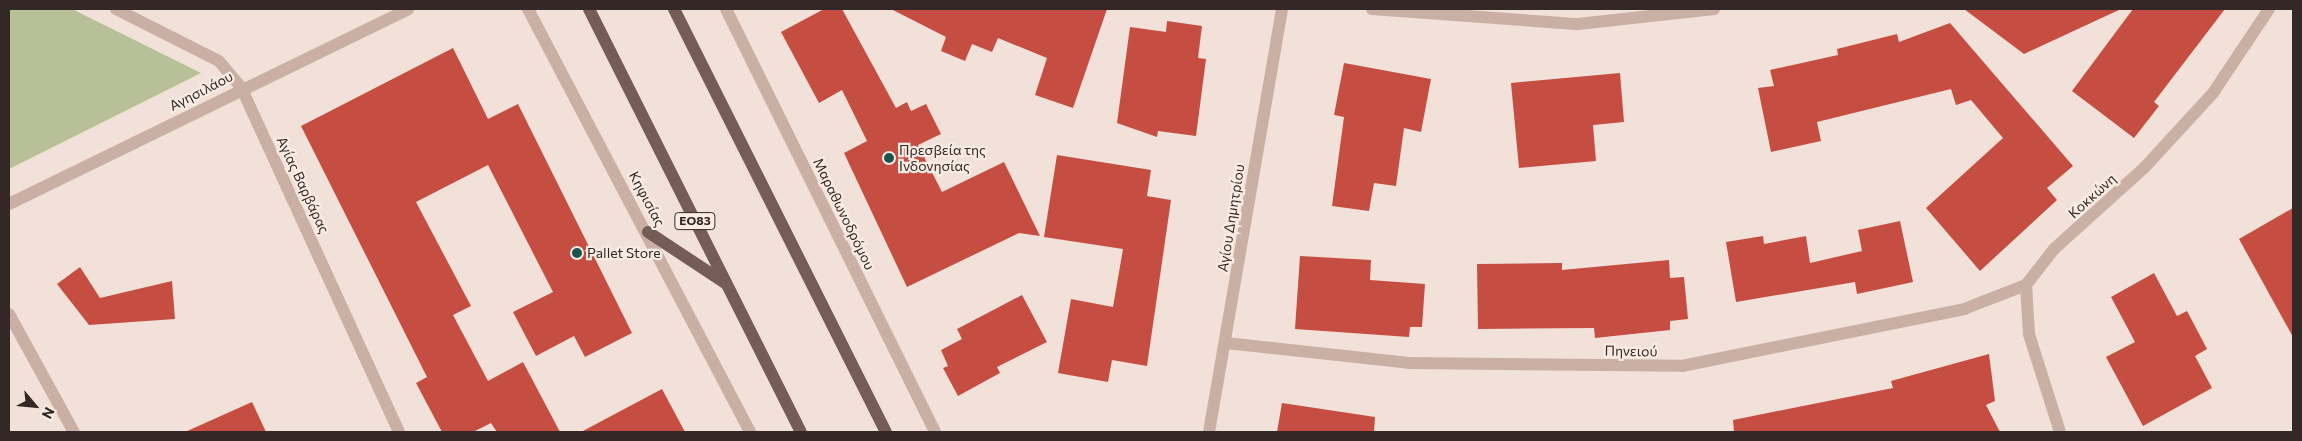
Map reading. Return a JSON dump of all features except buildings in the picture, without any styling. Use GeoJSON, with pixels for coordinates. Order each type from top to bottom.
{"type":"FeatureCollection","features":[{"type":"Feature","properties":{"kind":"main road","name":"ΕΟ83"},"geometry":{"type":"LineString","coordinates":[[590,9],[800,432]]}},
{"type":"Feature","properties":{"kind":"main road"},"geometry":{"type":"LineString","coordinates":[[674,9],[886,432]]}},
{"type":"Feature","properties":{"kind":"main road"},"geometry":{"type":"LineString","coordinates":[[648,232],[726,283]]}},
{"type":"Feature","properties":{"kind":"street","name":"Αγίας Βαρβάρας"},"geometry":{"type":"LineString","coordinates":[[116,9],[219,61],[241,87],[399,432]]}},
{"type":"Feature","properties":{"kind":"street","name":"Αγησιλάου"},"geometry":{"type":"LineString","coordinates":[[9,204],[241,87],[408,9]]}},
{"type":"Feature","properties":{"kind":"street","name":"Κηφισίας"},"geometry":{"type":"LineString","coordinates":[[528,9],[648,232],[750,432]]}},
{"type":"Feature","properties":{"kind":"street","name":"Μαραθωνοδρόμου"},"geometry":{"type":"LineString","coordinates":[[726,9],[935,432]]}},
{"type":"Feature","properties":{"kind":"street","name":"Αγίου Δημητρίου"},"geometry":{"type":"LineString","coordinates":[[1209,432],[1226,343],[1282,9]]}},
{"type":"Feature","properties":{"kind":"street"},"geometry":{"type":"LineString","coordinates":[[1372,9],[1578,24],[1714,9]]}},
{"type":"Feature","properties":{"kind":"street","name":"Κοκκώνη"},"geometry":{"type":"LineString","coordinates":[[2026,285],[2054,249],[2145,168],[2213,93],[2270,9]]}},
{"type":"Feature","properties":{"kind":"street","name":"Πηνειού"},"geometry":{"type":"LineString","coordinates":[[1226,343],[1409,363],[1682,366],[1964,309],[2026,285]]}},
{"type":"Feature","properties":{"kind":"street"},"geometry":{"type":"LineString","coordinates":[[2026,285],[2029,334],[2060,432]]}},
{"type":"Feature","properties":{"kind":"street"},"geometry":{"type":"LineString","coordinates":[[9,314],[74,432]]}},
{"type":"Feature","properties":{"kind":"green space"},"geometry":{"type":"Polygon","coordinates":[[[9,9],[72,9],[201,73],[9,169],[9,9]]]}},
{"type":"Feature","properties":{"kind":"place","name":"Πρεσβεία της Ινδονησίας"},"geometry":{"type":"Point","coordinates":[889,158]}},
{"type":"Feature","properties":{"kind":"place","name":"Pallet Store"},"geometry":{"type":"Point","coordinates":[577,253]}}]}
